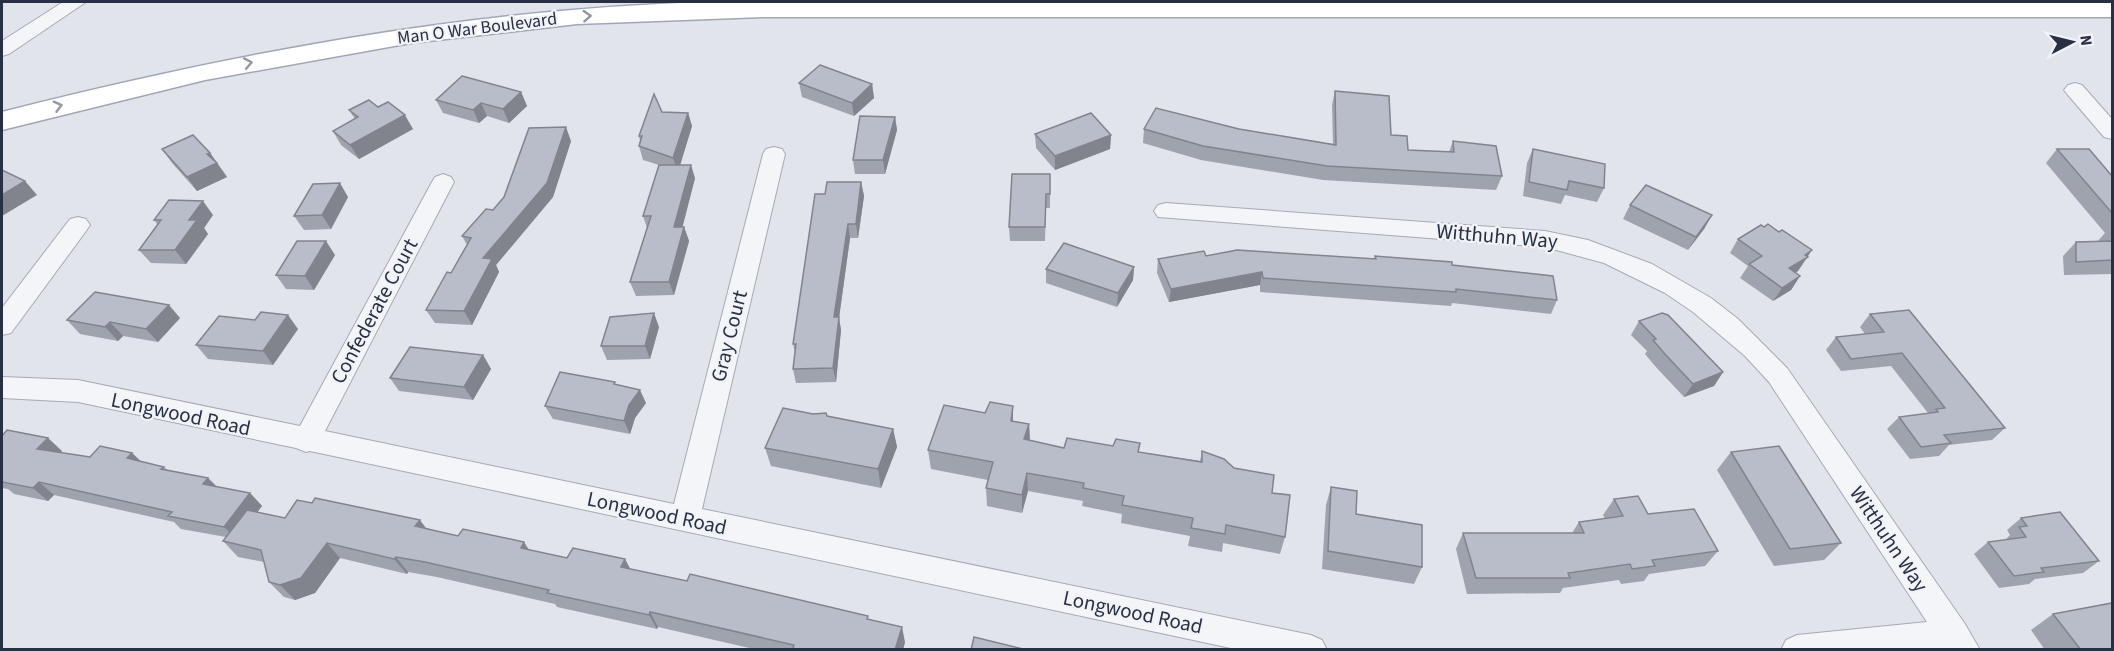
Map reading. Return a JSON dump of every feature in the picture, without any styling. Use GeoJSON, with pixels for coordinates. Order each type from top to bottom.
{"type":"FeatureCollection","features":[{"type":"Feature","properties":{"kind":"main road","name":"Man O War Boulevard"},"geometry":{"type":"LineString","coordinates":[[2,99],[162,59],[242,42],[346,23],[511,2]]}},
{"type":"Feature","properties":{"kind":"main road","name":"Man O War Boulevard"},"geometry":{"type":"LineString","coordinates":[[2,121],[164,80],[309,51],[465,27],[623,14],[763,9],[2112,10]]}},
{"type":"Feature","properties":{"kind":"street"},"geometry":{"type":"LineString","coordinates":[[2,50],[76,2]]}},
{"type":"Feature","properties":{"kind":"street"},"geometry":{"type":"LineString","coordinates":[[2074,90],[2112,132]]}},
{"type":"Feature","properties":{"kind":"street","name":"Gray Court"},"geometry":{"type":"LineString","coordinates":[[685,519],[774,154]]}},
{"type":"Feature","properties":{"kind":"street","name":"Confederate Court"},"geometry":{"type":"LineString","coordinates":[[306,441],[443,182]]}},
{"type":"Feature","properties":{"kind":"street","name":"Witthuhn Way"},"geometry":{"type":"LineString","coordinates":[[1167,211],[1545,239],[1566,242],[1629,262],[1659,278],[1722,319],[1754,348],[1778,375],[1959,642]]}},
{"type":"Feature","properties":{"kind":"street"},"geometry":{"type":"LineString","coordinates":[[2,326],[78,225]]}},
{"type":"Feature","properties":{"kind":"street","name":"Longwood Road"},"geometry":{"type":"LineString","coordinates":[[2,388],[78,391],[306,441],[1311,650]]}},
{"type":"Feature","properties":{"kind":"street"},"geometry":{"type":"LineString","coordinates":[[1797,650],[1959,642]]}},
{"type":"Feature","properties":{"kind":"building"},"geometry":{"type":"Polygon","coordinates":[[[820,65],[872,84],[852,103],[799,83],[820,65]]]}},
{"type":"Feature","properties":{"kind":"building"},"geometry":{"type":"Polygon","coordinates":[[[462,76],[521,92],[503,109],[481,103],[473,110],[436,100],[462,76]]]}},
{"type":"Feature","properties":{"kind":"building"},"geometry":{"type":"Polygon","coordinates":[[[1335,91],[1389,96],[1391,135],[1407,136],[1408,150],[1454,152],[1453,141],[1496,146],[1502,176],[1327,166],[1203,146],[1144,129],[1156,108],[1239,129],[1336,145],[1335,91]]]}},
{"type":"Feature","properties":{"kind":"building"},"geometry":{"type":"Polygon","coordinates":[[[654,94],[662,112],[688,113],[673,158],[639,146],[642,136],[639,136],[654,94]]]}},
{"type":"Feature","properties":{"kind":"building"},"geometry":{"type":"Polygon","coordinates":[[[369,100],[378,107],[388,102],[405,115],[350,145],[333,131],[358,117],[349,110],[369,100]]]}},
{"type":"Feature","properties":{"kind":"building"},"geometry":{"type":"Polygon","coordinates":[[[1091,113],[1111,135],[1055,156],[1035,134],[1091,113]]]}},
{"type":"Feature","properties":{"kind":"building"},"geometry":{"type":"Polygon","coordinates":[[[860,116],[895,117],[883,160],[853,160],[860,116]]]}},
{"type":"Feature","properties":{"kind":"building"},"geometry":{"type":"Polygon","coordinates":[[[566,127],[547,183],[483,258],[492,259],[464,311],[426,310],[447,272],[451,273],[471,238],[462,236],[486,209],[493,210],[504,197],[529,128],[566,127]]]}},
{"type":"Feature","properties":{"kind":"building"},"geometry":{"type":"Polygon","coordinates":[[[193,135],[217,163],[187,177],[162,149],[193,135]]]}},
{"type":"Feature","properties":{"kind":"building"},"geometry":{"type":"Polygon","coordinates":[[[1533,149],[1605,164],[1604,188],[1569,181],[1567,190],[1529,182],[1533,149]]]}},
{"type":"Feature","properties":{"kind":"building"},"geometry":{"type":"Polygon","coordinates":[[[2057,149],[2089,149],[2112,176],[2112,213],[2057,149]]]}},
{"type":"Feature","properties":{"kind":"building"},"geometry":{"type":"Polygon","coordinates":[[[659,165],[691,165],[674,227],[684,227],[669,282],[630,282],[651,216],[643,216],[659,165]]]}},
{"type":"Feature","properties":{"kind":"building"},"geometry":{"type":"Polygon","coordinates":[[[2,170],[25,181],[2,195],[2,170]]]}},
{"type":"Feature","properties":{"kind":"building"},"geometry":{"type":"Polygon","coordinates":[[[1012,174],[1050,174],[1050,194],[1046,194],[1045,227],[1009,227],[1012,174]]]}},
{"type":"Feature","properties":{"kind":"building"},"geometry":{"type":"Polygon","coordinates":[[[827,182],[861,182],[856,224],[848,224],[834,317],[839,317],[833,368],[793,369],[796,344],[793,344],[815,194],[825,194],[827,182]]]}},
{"type":"Feature","properties":{"kind":"building"},"geometry":{"type":"Polygon","coordinates":[[[340,183],[322,215],[294,216],[313,184],[340,183]]]}},
{"type":"Feature","properties":{"kind":"building"},"geometry":{"type":"Polygon","coordinates":[[[1646,185],[1712,215],[1696,237],[1630,205],[1646,185]]]}},
{"type":"Feature","properties":{"kind":"building"},"geometry":{"type":"Polygon","coordinates":[[[169,200],[203,201],[189,220],[197,220],[175,250],[139,250],[161,220],[154,220],[169,200]]]}},
{"type":"Feature","properties":{"kind":"building"},"geometry":{"type":"Polygon","coordinates":[[[1768,224],[1779,232],[1782,230],[1812,250],[1805,255],[1808,257],[1789,268],[1800,276],[1782,288],[1749,264],[1762,256],[1738,239],[1761,225],[1764,227],[1768,224]]]}},
{"type":"Feature","properties":{"kind":"building"},"geometry":{"type":"Polygon","coordinates":[[[297,241],[326,241],[305,276],[276,275],[297,241]]]}},
{"type":"Feature","properties":{"kind":"building"},"geometry":{"type":"Polygon","coordinates":[[[2112,241],[2112,260],[2076,262],[2076,242],[2112,241]]]}},
{"type":"Feature","properties":{"kind":"building"},"geometry":{"type":"Polygon","coordinates":[[[1064,243],[1134,267],[1118,293],[1046,269],[1064,243]]]}},
{"type":"Feature","properties":{"kind":"building"},"geometry":{"type":"Polygon","coordinates":[[[1237,250],[1452,262],[1452,265],[1553,276],[1557,300],[1456,289],[1456,292],[1263,278],[1262,272],[1171,289],[1158,259],[1204,251],[1206,256],[1237,250]]]}},
{"type":"Feature","properties":{"kind":"building"},"geometry":{"type":"Polygon","coordinates":[[[95,292],[169,305],[146,329],[110,322],[105,327],[67,320],[95,292]]]}},
{"type":"Feature","properties":{"kind":"building"},"geometry":{"type":"Polygon","coordinates":[[[1909,310],[2005,428],[1944,435],[1951,443],[1921,447],[1899,417],[1938,412],[1936,409],[1945,408],[1902,353],[1851,359],[1836,337],[1884,332],[1870,314],[1909,310]]]}},
{"type":"Feature","properties":{"kind":"building"},"geometry":{"type":"Polygon","coordinates":[[[261,312],[288,315],[263,351],[196,345],[219,316],[255,320],[261,312]]]}},
{"type":"Feature","properties":{"kind":"building"},"geometry":{"type":"Polygon","coordinates":[[[654,313],[645,346],[601,346],[610,317],[654,313]]]}},
{"type":"Feature","properties":{"kind":"building"},"geometry":{"type":"Polygon","coordinates":[[[1662,313],[1668,315],[1723,372],[1693,384],[1664,353],[1653,340],[1656,339],[1639,321],[1662,313]]]}},
{"type":"Feature","properties":{"kind":"building"},"geometry":{"type":"Polygon","coordinates":[[[410,347],[483,355],[464,387],[390,378],[410,347]]]}},
{"type":"Feature","properties":{"kind":"building"},"geometry":{"type":"Polygon","coordinates":[[[560,372],[615,382],[614,384],[640,390],[629,405],[624,421],[545,406],[560,372]]]}},
{"type":"Feature","properties":{"kind":"building"},"geometry":{"type":"Polygon","coordinates":[[[990,402],[1013,406],[1011,421],[1029,424],[1024,439],[1064,448],[1067,438],[1113,446],[1116,439],[1140,443],[1138,452],[1202,462],[1202,451],[1224,459],[1234,468],[1274,475],[1272,493],[1290,495],[1285,537],[1226,525],[1225,534],[1191,528],[1193,518],[1122,505],[1124,496],[1083,488],[1084,483],[1027,473],[1022,495],[986,488],[993,462],[928,450],[944,405],[985,413],[990,402]]]}},
{"type":"Feature","properties":{"kind":"building"},"geometry":{"type":"Polygon","coordinates":[[[783,408],[813,414],[826,413],[827,416],[893,429],[878,469],[765,448],[783,408]]]}},
{"type":"Feature","properties":{"kind":"building"},"geometry":{"type":"Polygon","coordinates":[[[7,430],[48,438],[37,449],[90,457],[100,446],[132,453],[127,458],[164,467],[161,469],[208,478],[203,484],[250,493],[224,527],[168,516],[172,512],[39,482],[33,488],[2,482],[2,436],[7,430]]]}},
{"type":"Feature","properties":{"kind":"building"},"geometry":{"type":"Polygon","coordinates":[[[1779,446],[1841,543],[1790,549],[1731,452],[1779,446]]]}},
{"type":"Feature","properties":{"kind":"building"},"geometry":{"type":"Polygon","coordinates":[[[1331,487],[1357,491],[1356,514],[1422,525],[1422,567],[1328,551],[1331,487]]]}},
{"type":"Feature","properties":{"kind":"building"},"geometry":{"type":"Polygon","coordinates":[[[1638,496],[1648,514],[1694,509],[1718,551],[1652,560],[1655,566],[1632,569],[1630,564],[1568,573],[1570,578],[1476,578],[1463,533],[1584,533],[1579,522],[1623,516],[1614,499],[1638,496]]]}},
{"type":"Feature","properties":{"kind":"building"},"geometry":{"type":"Polygon","coordinates":[[[315,498],[420,520],[415,526],[458,536],[463,529],[524,542],[521,548],[567,558],[573,548],[625,559],[621,567],[687,581],[690,574],[868,616],[867,619],[902,627],[895,650],[798,650],[793,648],[794,645],[650,612],[649,615],[547,593],[549,590],[425,562],[396,557],[394,559],[327,543],[301,578],[280,585],[269,582],[261,550],[223,541],[247,510],[285,518],[297,500],[312,503],[315,498]]]}},
{"type":"Feature","properties":{"kind":"building"},"geometry":{"type":"Polygon","coordinates":[[[2060,512],[2099,561],[2041,568],[2044,572],[2014,576],[1988,542],[2026,537],[2019,527],[2027,526],[2021,518],[2060,512]]]}},
{"type":"Feature","properties":{"kind":"building"},"geometry":{"type":"Polygon","coordinates":[[[2112,603],[2112,650],[2081,650],[2053,614],[2112,603]]]}},
{"type":"Feature","properties":{"kind":"building"},"geometry":{"type":"Polygon","coordinates":[[[974,637],[1027,650],[971,650],[974,637]]]}}]}
